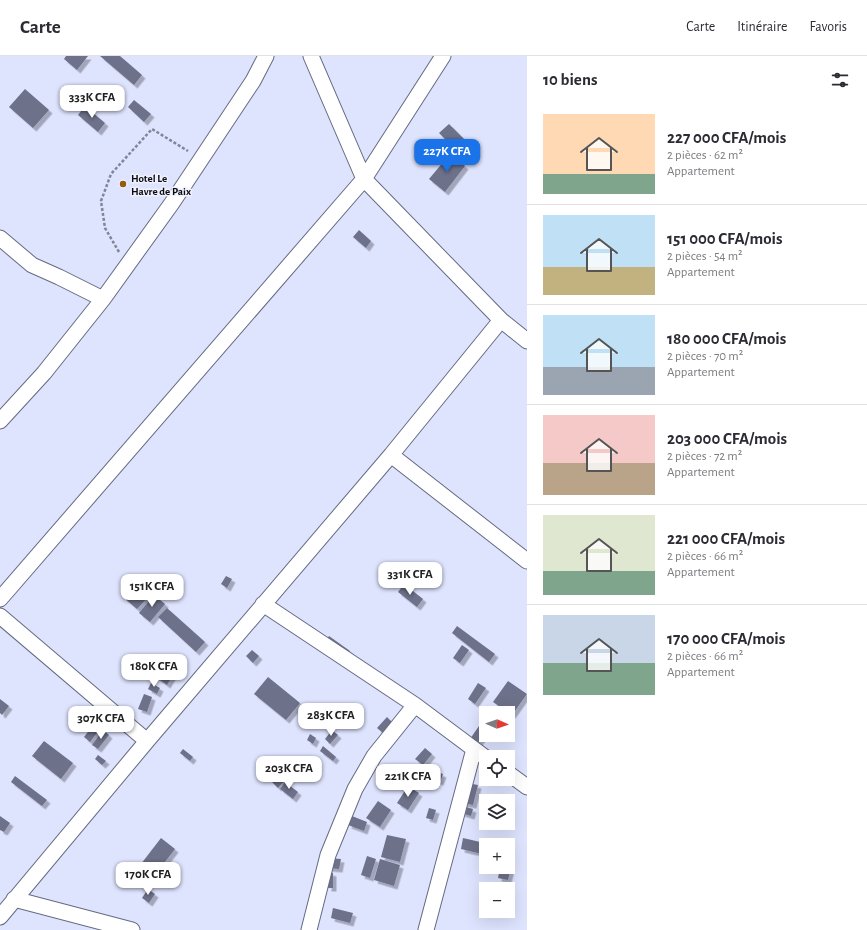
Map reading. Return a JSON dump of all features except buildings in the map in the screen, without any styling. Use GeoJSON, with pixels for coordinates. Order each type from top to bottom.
{"type":"FeatureCollection","features":[{"type":"Feature","properties":{"kind":"street"},"geometry":{"type":"LineString","coordinates":[[0,421],[44,373],[103,299],[172,203],[253,81],[266,56]]}},
{"type":"Feature","properties":{"kind":"street"},"geometry":{"type":"LineString","coordinates":[[311,56],[364,179],[501,320],[527,341]]}},
{"type":"Feature","properties":{"kind":"street"},"geometry":{"type":"LineString","coordinates":[[0,599],[364,179],[443,56]]}},
{"type":"Feature","properties":{"kind":"street"},"geometry":{"type":"LineString","coordinates":[[0,238],[32,265],[103,299]]}},
{"type":"Feature","properties":{"kind":"street"},"geometry":{"type":"LineString","coordinates":[[0,917],[146,742],[391,455],[501,320]]}},
{"type":"Feature","properties":{"kind":"street"},"geometry":{"type":"LineString","coordinates":[[391,455],[527,561]]}},
{"type":"Feature","properties":{"kind":"street"},"geometry":{"type":"LineString","coordinates":[[263,604],[415,705],[479,752]]}},
{"type":"Feature","properties":{"kind":"street"},"geometry":{"type":"LineString","coordinates":[[0,616],[146,742]]}},
{"type":"Feature","properties":{"kind":"street"},"geometry":{"type":"LineString","coordinates":[[309,930],[328,855],[355,789],[374,756],[415,705]]}},
{"type":"Feature","properties":{"kind":"street"},"geometry":{"type":"LineString","coordinates":[[426,930],[479,756]]}},
{"type":"Feature","properties":{"kind":"street"},"geometry":{"type":"LineString","coordinates":[[515,778],[527,787]]}},
{"type":"Feature","properties":{"kind":"street"},"geometry":{"type":"LineString","coordinates":[[14,899],[132,930]]}},
{"type":"Feature","properties":{"kind":"path"},"geometry":{"type":"LineString","coordinates":[[127,265],[105,228],[102,201],[111,174],[152,129],[200,159]]}},
{"type":"Feature","properties":{"kind":"place","name":"Hotel Le Havre de Paix"},"geometry":{"type":"Point","coordinates":[123,184]}}]}
